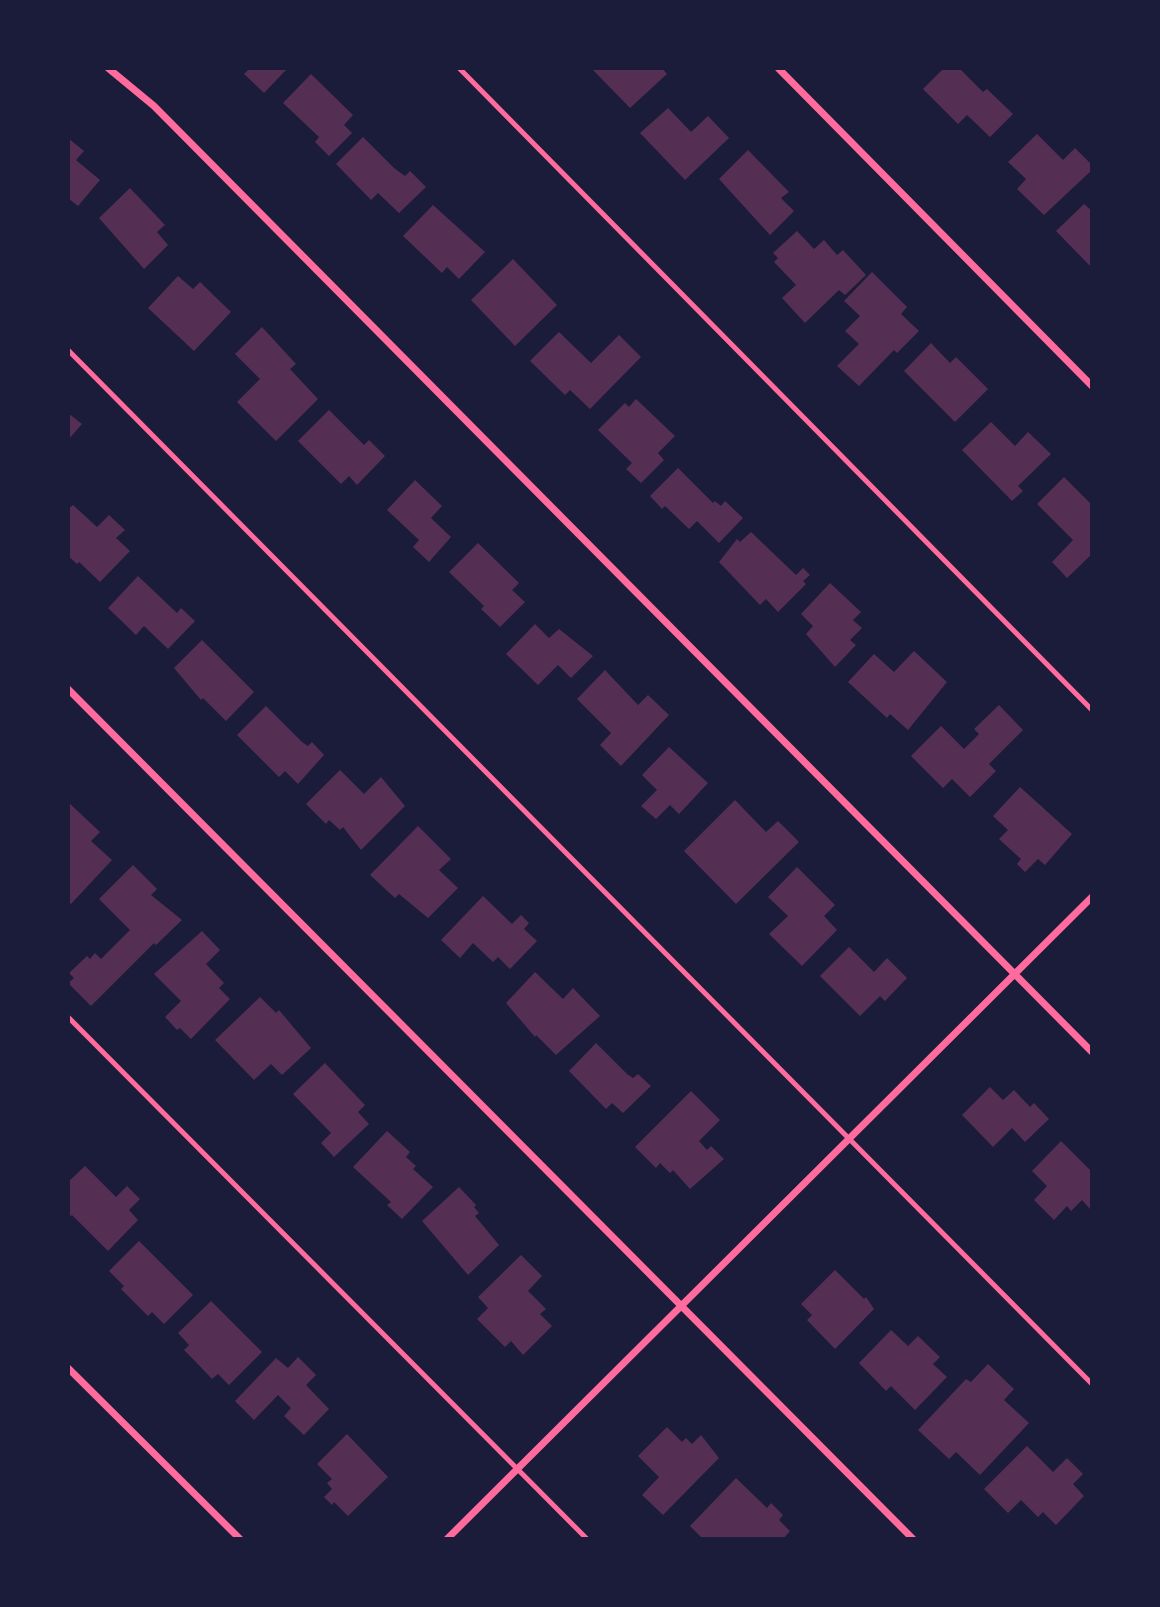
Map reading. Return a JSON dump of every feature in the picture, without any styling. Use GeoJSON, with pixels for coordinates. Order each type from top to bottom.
{"type":"FeatureCollection","features":[{"type":"Feature","properties":{"kind":"street"},"geometry":{"type":"LineString","coordinates":[[108,68],[164,116],[1092,1052]]}},
{"type":"Feature","properties":{"kind":"street"},"geometry":{"type":"LineString","coordinates":[[778,68],[1092,386]]}},
{"type":"Feature","properties":{"kind":"street"},"geometry":{"type":"LineString","coordinates":[[68,689],[914,1539]]}},
{"type":"Feature","properties":{"kind":"street"},"geometry":{"type":"LineString","coordinates":[[447,1539],[1092,897]]}},
{"type":"Feature","properties":{"kind":"street"},"geometry":{"type":"LineString","coordinates":[[68,1368],[240,1539]]}},
{"type":"Feature","properties":{"kind":"lane"},"geometry":{"type":"LineString","coordinates":[[459,68],[1092,710]]}},
{"type":"Feature","properties":{"kind":"lane"},"geometry":{"type":"LineString","coordinates":[[68,350],[1092,1384]]}},
{"type":"Feature","properties":{"kind":"lane"},"geometry":{"type":"LineString","coordinates":[[68,1017],[587,1539]]}},
{"type":"Feature","properties":{"kind":"building"},"geometry":{"type":"Polygon","coordinates":[[[250,68],[287,69],[264,93],[244,74],[250,68]]]}},
{"type":"Feature","properties":{"kind":"building"},"geometry":{"type":"Polygon","coordinates":[[[591,68],[662,68],[667,74],[630,108],[591,68]]]}},
{"type":"Feature","properties":{"kind":"building"},"geometry":{"type":"Polygon","coordinates":[[[944,68],[959,68],[983,92],[987,89],[1013,114],[990,137],[967,115],[958,124],[923,89],[944,68]]]}},
{"type":"Feature","properties":{"kind":"building"},"geometry":{"type":"Polygon","coordinates":[[[311,74],[353,115],[344,125],[352,133],[329,156],[315,142],[319,137],[283,103],[311,74]]]}},
{"type":"Feature","properties":{"kind":"building"},"geometry":{"type":"Polygon","coordinates":[[[668,108],[691,132],[708,116],[729,138],[685,180],[640,133],[668,108]]]}},
{"type":"Feature","properties":{"kind":"building"},"geometry":{"type":"Polygon","coordinates":[[[1037,134],[1063,160],[1075,148],[1092,165],[1092,170],[1044,215],[1017,189],[1026,179],[1008,162],[1037,134]]]}},
{"type":"Feature","properties":{"kind":"building"},"geometry":{"type":"Polygon","coordinates":[[[363,137],[394,168],[405,176],[410,171],[426,187],[399,213],[378,193],[371,200],[336,164],[363,137]]]}},
{"type":"Feature","properties":{"kind":"building"},"geometry":{"type":"Polygon","coordinates":[[[68,138],[84,151],[76,160],[100,180],[78,206],[68,198],[68,138]]]}},
{"type":"Feature","properties":{"kind":"building"},"geometry":{"type":"Polygon","coordinates":[[[748,150],[789,192],[781,198],[794,211],[770,235],[719,179],[748,150]]]}},
{"type":"Feature","properties":{"kind":"building"},"geometry":{"type":"Polygon","coordinates":[[[130,188],[165,225],[157,232],[168,245],[144,269],[99,218],[130,188]]]}},
{"type":"Feature","properties":{"kind":"building"},"geometry":{"type":"Polygon","coordinates":[[[1084,204],[1092,211],[1092,268],[1056,231],[1084,204]]]}},
{"type":"Feature","properties":{"kind":"building"},"geometry":{"type":"Polygon","coordinates":[[[433,205],[485,252],[459,279],[447,267],[442,273],[403,236],[433,205]]]}},
{"type":"Feature","properties":{"kind":"building"},"geometry":{"type":"Polygon","coordinates":[[[797,231],[814,249],[824,240],[837,255],[843,250],[866,275],[845,295],[839,290],[805,323],[782,298],[796,285],[774,262],[778,258],[773,253],[797,231]]]}},
{"type":"Feature","properties":{"kind":"building"},"geometry":{"type":"Polygon","coordinates":[[[513,259],[557,305],[515,346],[471,300],[513,259]]]}},
{"type":"Feature","properties":{"kind":"building"},"geometry":{"type":"Polygon","coordinates":[[[872,272],[907,307],[901,314],[919,331],[897,353],[894,350],[859,386],[837,366],[859,344],[845,331],[860,316],[844,301],[872,272]]]}},
{"type":"Feature","properties":{"kind":"building"},"geometry":{"type":"Polygon","coordinates":[[[178,276],[193,289],[200,282],[231,312],[194,351],[148,308],[178,276]]]}},
{"type":"Feature","properties":{"kind":"building"},"geometry":{"type":"Polygon","coordinates":[[[262,327],[296,364],[290,369],[318,399],[276,441],[237,402],[260,379],[235,354],[262,327]]]}},
{"type":"Feature","properties":{"kind":"building"},"geometry":{"type":"Polygon","coordinates":[[[559,332],[591,363],[619,335],[641,357],[590,409],[570,390],[565,395],[530,361],[559,332]]]}},
{"type":"Feature","properties":{"kind":"building"},"geometry":{"type":"Polygon","coordinates":[[[931,343],[950,363],[956,357],[988,389],[955,422],[904,371],[931,343]]]}},
{"type":"Feature","properties":{"kind":"building"},"geometry":{"type":"Polygon","coordinates":[[[636,399],[675,436],[658,453],[664,460],[641,483],[626,469],[632,463],[598,430],[625,403],[629,407],[636,399]]]}},
{"type":"Feature","properties":{"kind":"building"},"geometry":{"type":"Polygon","coordinates":[[[329,410],[364,445],[369,440],[385,456],[357,485],[349,476],[341,484],[298,441],[329,410]]]}},
{"type":"Feature","properties":{"kind":"building"},"geometry":{"type":"Polygon","coordinates":[[[68,413],[82,424],[68,440],[68,413]]]}},
{"type":"Feature","properties":{"kind":"building"},"geometry":{"type":"Polygon","coordinates":[[[991,422],[1015,446],[1028,432],[1051,454],[1018,486],[1023,491],[1012,501],[962,450],[991,422]]]}},
{"type":"Feature","properties":{"kind":"building"},"geometry":{"type":"Polygon","coordinates":[[[678,468],[713,503],[715,501],[721,506],[725,501],[743,518],[719,543],[697,521],[689,529],[665,506],[662,509],[650,496],[678,468]]]}},
{"type":"Feature","properties":{"kind":"building"},"geometry":{"type":"Polygon","coordinates":[[[1064,477],[1092,505],[1092,554],[1067,578],[1052,562],[1073,540],[1037,504],[1064,477]]]}},
{"type":"Feature","properties":{"kind":"building"},"geometry":{"type":"Polygon","coordinates":[[[415,480],[442,506],[431,518],[451,537],[429,562],[413,547],[419,540],[387,510],[415,480]]]}},
{"type":"Feature","properties":{"kind":"building"},"geometry":{"type":"Polygon","coordinates":[[[73,505],[97,527],[109,515],[125,530],[116,538],[130,551],[100,582],[79,562],[77,564],[68,556],[68,509],[73,505]]]}},
{"type":"Feature","properties":{"kind":"building"},"geometry":{"type":"Polygon","coordinates":[[[751,532],[796,575],[803,568],[810,575],[803,581],[806,584],[778,612],[766,599],[760,605],[719,562],[737,539],[740,542],[751,532]]]}},
{"type":"Feature","properties":{"kind":"building"},"geometry":{"type":"Polygon","coordinates":[[[478,543],[519,583],[512,590],[525,602],[500,627],[481,609],[484,606],[449,572],[478,543]]]}},
{"type":"Feature","properties":{"kind":"building"},"geometry":{"type":"Polygon","coordinates":[[[138,576],[177,613],[181,608],[195,621],[168,649],[144,626],[136,635],[108,608],[138,576]]]}},
{"type":"Feature","properties":{"kind":"building"},"geometry":{"type":"Polygon","coordinates":[[[830,583],[861,612],[853,620],[862,628],[850,640],[856,645],[835,667],[806,634],[813,626],[801,614],[830,583]]]}},
{"type":"Feature","properties":{"kind":"building"},"geometry":{"type":"Polygon","coordinates":[[[535,624],[549,638],[559,629],[593,656],[571,678],[558,665],[538,685],[506,654],[535,624]]]}},
{"type":"Feature","properties":{"kind":"building"},"geometry":{"type":"Polygon","coordinates":[[[202,640],[254,692],[226,721],[203,698],[201,700],[174,668],[202,640]]]}},
{"type":"Feature","properties":{"kind":"building"},"geometry":{"type":"Polygon","coordinates":[[[914,651],[947,682],[908,730],[890,714],[887,718],[848,682],[874,654],[894,672],[914,651]]]}},
{"type":"Feature","properties":{"kind":"building"},"geometry":{"type":"Polygon","coordinates":[[[605,670],[638,705],[648,695],[669,715],[621,766],[600,745],[611,733],[577,699],[605,670]]]}},
{"type":"Feature","properties":{"kind":"building"},"geometry":{"type":"Polygon","coordinates":[[[999,705],[1023,730],[989,764],[996,771],[970,797],[952,779],[943,788],[911,756],[941,726],[964,749],[979,734],[974,729],[999,705]]]}},
{"type":"Feature","properties":{"kind":"building"},"geometry":{"type":"Polygon","coordinates":[[[266,706],[302,742],[308,746],[312,742],[324,755],[298,784],[285,771],[279,777],[237,735],[266,706]]]}},
{"type":"Feature","properties":{"kind":"building"},"geometry":{"type":"Polygon","coordinates":[[[669,747],[708,783],[679,814],[670,805],[656,819],[641,806],[657,790],[642,775],[669,747]]]}},
{"type":"Feature","properties":{"kind":"building"},"geometry":{"type":"Polygon","coordinates":[[[340,770],[364,794],[381,777],[405,806],[361,850],[343,827],[340,830],[329,820],[326,824],[306,804],[340,770]]]}},
{"type":"Feature","properties":{"kind":"building"},"geometry":{"type":"Polygon","coordinates":[[[1020,787],[1072,834],[1045,865],[1038,859],[1025,872],[1017,864],[1021,859],[999,839],[1008,830],[993,816],[1020,787]]]}},
{"type":"Feature","properties":{"kind":"building"},"geometry":{"type":"Polygon","coordinates":[[[735,800],[766,832],[778,821],[799,842],[736,904],[684,851],[735,800]]]}},
{"type":"Feature","properties":{"kind":"building"},"geometry":{"type":"Polygon","coordinates":[[[68,802],[100,832],[91,841],[112,860],[71,904],[68,901],[68,802]]]}},
{"type":"Feature","properties":{"kind":"building"},"geometry":{"type":"Polygon","coordinates":[[[418,826],[451,859],[439,870],[458,888],[428,918],[399,894],[395,898],[370,875],[418,826]]]}},
{"type":"Feature","properties":{"kind":"building"},"geometry":{"type":"Polygon","coordinates":[[[133,865],[157,889],[151,895],[182,920],[156,945],[154,943],[91,1006],[68,983],[74,978],[69,973],[87,956],[90,959],[95,953],[101,959],[130,930],[99,899],[133,865]]]}},
{"type":"Feature","properties":{"kind":"building"},"geometry":{"type":"Polygon","coordinates":[[[797,867],[835,905],[824,916],[837,930],[802,966],[769,934],[788,916],[768,897],[797,867]]]}},
{"type":"Feature","properties":{"kind":"building"},"geometry":{"type":"Polygon","coordinates":[[[483,896],[512,924],[521,915],[529,923],[524,929],[537,941],[510,969],[498,957],[493,962],[473,943],[460,958],[441,940],[483,896]]]}},
{"type":"Feature","properties":{"kind":"building"},"geometry":{"type":"Polygon","coordinates":[[[202,931],[220,950],[206,964],[224,983],[219,988],[230,999],[191,1039],[180,1028],[177,1030],[165,1017],[181,1001],[154,974],[202,931]]]}},
{"type":"Feature","properties":{"kind":"building"},"geometry":{"type":"Polygon","coordinates":[[[849,947],[874,972],[887,958],[907,978],[885,1001],[880,996],[860,1016],[820,976],[849,947]]]}},
{"type":"Feature","properties":{"kind":"building"},"geometry":{"type":"Polygon","coordinates":[[[535,972],[563,999],[573,988],[600,1016],[556,1055],[536,1035],[535,1037],[506,1003],[535,972]]]}},
{"type":"Feature","properties":{"kind":"building"},"geometry":{"type":"Polygon","coordinates":[[[260,997],[276,1013],[279,1010],[311,1048],[282,1075],[271,1064],[254,1080],[215,1040],[260,997]]]}},
{"type":"Feature","properties":{"kind":"building"},"geometry":{"type":"Polygon","coordinates":[[[596,1043],[627,1074],[633,1078],[638,1074],[651,1086],[623,1113],[612,1103],[606,1109],[569,1071],[596,1043]]]}},
{"type":"Feature","properties":{"kind":"building"},"geometry":{"type":"Polygon","coordinates":[[[325,1063],[365,1105],[358,1112],[369,1124],[334,1157],[321,1143],[331,1133],[293,1094],[325,1063]]]}},
{"type":"Feature","properties":{"kind":"building"},"geometry":{"type":"Polygon","coordinates":[[[990,1087],[1003,1100],[1014,1090],[1030,1107],[1034,1103],[1049,1119],[1025,1142],[1012,1128],[993,1147],[962,1115],[990,1087]]]}},
{"type":"Feature","properties":{"kind":"building"},"geometry":{"type":"Polygon","coordinates":[[[691,1091],[720,1120],[699,1141],[707,1150],[711,1146],[724,1159],[690,1189],[673,1170],[670,1173],[660,1163],[656,1168],[635,1147],[691,1091]]]}},
{"type":"Feature","properties":{"kind":"building"},"geometry":{"type":"Polygon","coordinates":[[[387,1131],[410,1152],[406,1157],[416,1166],[413,1169],[433,1187],[402,1219],[387,1205],[391,1202],[353,1167],[387,1131]]]}},
{"type":"Feature","properties":{"kind":"building"},"geometry":{"type":"Polygon","coordinates":[[[1061,1141],[1092,1172],[1092,1207],[1090,1209],[1082,1200],[1071,1211],[1067,1206],[1054,1220],[1034,1200],[1047,1186],[1032,1171],[1061,1141]]]}},
{"type":"Feature","properties":{"kind":"building"},"geometry":{"type":"Polygon","coordinates":[[[85,1166],[116,1197],[127,1186],[140,1199],[129,1210],[138,1220],[108,1251],[72,1215],[68,1218],[68,1182],[85,1166]]]}},
{"type":"Feature","properties":{"kind":"building"},"geometry":{"type":"Polygon","coordinates":[[[459,1187],[476,1205],[474,1207],[479,1213],[475,1216],[499,1245],[468,1275],[422,1221],[459,1187]]]}},
{"type":"Feature","properties":{"kind":"building"},"geometry":{"type":"Polygon","coordinates":[[[139,1241],[193,1295],[164,1324],[152,1312],[148,1316],[121,1289],[124,1286],[109,1271],[139,1241]]]}},
{"type":"Feature","properties":{"kind":"building"},"geometry":{"type":"Polygon","coordinates":[[[521,1255],[542,1276],[528,1291],[546,1309],[540,1314],[552,1326],[523,1355],[511,1341],[505,1347],[477,1319],[488,1308],[478,1297],[521,1255]]]}},
{"type":"Feature","properties":{"kind":"building"},"geometry":{"type":"Polygon","coordinates":[[[835,1270],[864,1299],[866,1297],[874,1309],[835,1349],[807,1320],[812,1315],[801,1304],[835,1270]]]}},
{"type":"Feature","properties":{"kind":"building"},"geometry":{"type":"Polygon","coordinates":[[[211,1301],[262,1352],[229,1385],[218,1374],[212,1379],[184,1350],[189,1345],[178,1333],[211,1301]]]}},
{"type":"Feature","properties":{"kind":"building"},"geometry":{"type":"Polygon","coordinates":[[[891,1330],[908,1346],[918,1336],[940,1357],[933,1364],[947,1377],[915,1410],[891,1386],[886,1391],[859,1363],[891,1330]]]}},
{"type":"Feature","properties":{"kind":"building"},"geometry":{"type":"Polygon","coordinates":[[[298,1357],[316,1375],[306,1385],[329,1409],[304,1435],[284,1416],[291,1408],[278,1395],[254,1420],[235,1401],[276,1358],[288,1368],[298,1357]]]}},
{"type":"Feature","properties":{"kind":"building"},"geometry":{"type":"Polygon","coordinates":[[[988,1364],[1014,1389],[1004,1400],[1029,1423],[980,1475],[956,1452],[949,1459],[918,1430],[966,1379],[971,1382],[988,1364]]]}},
{"type":"Feature","properties":{"kind":"building"},"geometry":{"type":"Polygon","coordinates":[[[667,1427],[682,1442],[686,1438],[692,1444],[701,1435],[719,1458],[663,1515],[642,1495],[659,1477],[638,1456],[667,1427]]]}},
{"type":"Feature","properties":{"kind":"building"},"geometry":{"type":"Polygon","coordinates":[[[347,1434],[388,1477],[348,1516],[334,1502],[332,1505],[324,1497],[332,1489],[327,1483],[332,1479],[317,1464],[347,1434]]]}},
{"type":"Feature","properties":{"kind":"building"},"geometry":{"type":"Polygon","coordinates":[[[1027,1446],[1053,1472],[1067,1458],[1083,1474],[1073,1484],[1084,1496],[1056,1525],[1043,1512],[1038,1517],[1021,1500],[1008,1513],[984,1489],[1027,1446]]]}},
{"type":"Feature","properties":{"kind":"building"},"geometry":{"type":"Polygon","coordinates":[[[736,1478],[767,1508],[771,1503],[783,1515],[779,1520],[790,1531],[783,1539],[703,1539],[690,1526],[736,1478]]]}}]}
